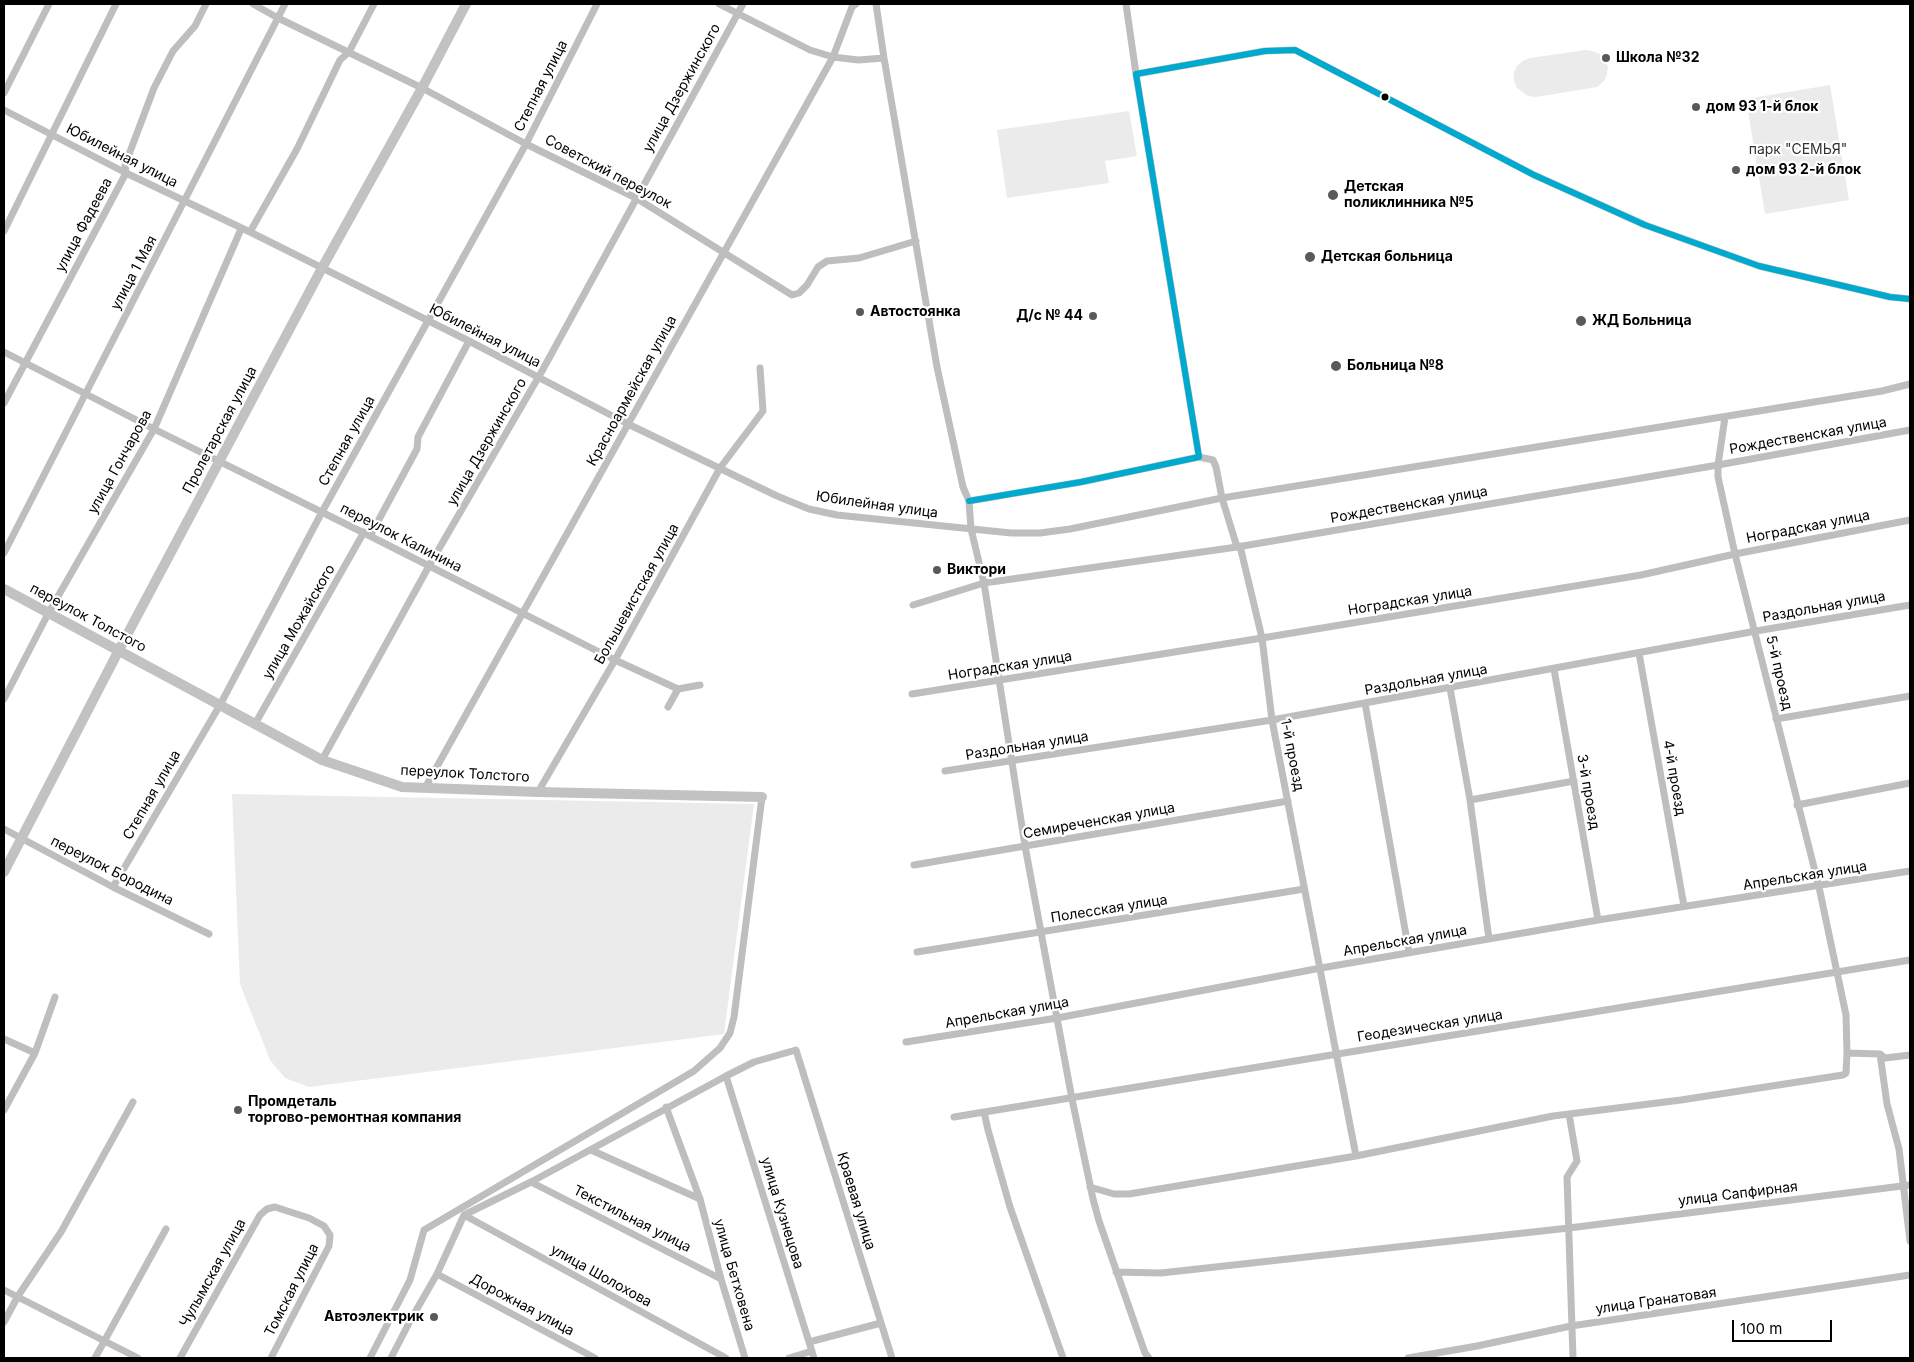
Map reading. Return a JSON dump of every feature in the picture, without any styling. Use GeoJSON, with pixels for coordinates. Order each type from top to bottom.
{"type":"FeatureCollection","features":[{"type":"Feature","properties":{"kind":"main road","name":"Пролетарская улица"},"geometry":{"type":"LineString","coordinates":[[4,872],[119,650],[322,268],[422,88],[466,4]]}},
{"type":"Feature","properties":{"kind":"main road","name":"переулок Толстого"},"geometry":{"type":"LineString","coordinates":[[4,589],[322,760],[402,787],[762,797]]}},
{"type":"Feature","properties":{"kind":"street"},"geometry":{"type":"LineString","coordinates":[[4,93],[49,4]]}},
{"type":"Feature","properties":{"kind":"street"},"geometry":{"type":"LineString","coordinates":[[4,231],[116,4]]}},
{"type":"Feature","properties":{"kind":"street","name":"улица Фадеева"},"geometry":{"type":"LineString","coordinates":[[4,403],[126,173],[125,165],[154,88],[173,51],[194,26],[206,4]]}},
{"type":"Feature","properties":{"kind":"street","name":"Советский переулок"},"geometry":{"type":"LineString","coordinates":[[254,4],[278,18],[422,88],[526,144],[636,198],[792,294],[799,293],[807,285],[818,267],[827,261],[859,258],[916,241]]}},
{"type":"Feature","properties":{"kind":"street","name":"улица 1 Мая"},"geometry":{"type":"LineString","coordinates":[[4,553],[285,4]]}},
{"type":"Feature","properties":{"kind":"street"},"geometry":{"type":"LineString","coordinates":[[250,232],[298,149],[340,60],[349,52],[374,4]]}},
{"type":"Feature","properties":{"kind":"street","name":"Степная улица"},"geometry":{"type":"LineString","coordinates":[[113,887],[220,705],[322,512],[526,144],[597,4]]}},
{"type":"Feature","properties":{"kind":"street"},"geometry":{"type":"LineString","coordinates":[[719,4],[810,50],[833,57],[858,60],[884,58]]}},
{"type":"Feature","properties":{"kind":"street","name":"улица Дзержинского"},"geometry":{"type":"LineString","coordinates":[[322,760],[429,566],[538,378],[743,4]]}},
{"type":"Feature","properties":{"kind":"street","name":"Красноармейская улица"},"geometry":{"type":"LineString","coordinates":[[426,788],[833,57],[852,7],[856,4]]}},
{"type":"Feature","properties":{"kind":"street"},"geometry":{"type":"LineString","coordinates":[[876,4],[947,419],[963,487],[969,502],[971,529],[984,583],[1025,846],[1072,1099],[1099,1221],[1145,1353],[1149,1358]]}},
{"type":"Feature","properties":{"kind":"street"},"geometry":{"type":"LineString","coordinates":[[969,502],[1081,482],[1199,457],[1126,4]]}},
{"type":"Feature","properties":{"kind":"street"},"geometry":{"type":"LineString","coordinates":[[1136,74],[1265,51],[1295,50],[1534,175],[1646,225],[1759,266],[1890,297],[1910,299]]}},
{"type":"Feature","properties":{"kind":"street","name":"Юбилейная улица"},"geometry":{"type":"LineString","coordinates":[[4,110],[126,173],[429,320],[628,424],[777,496],[809,509],[867,519],[1022,534],[1040,533],[1070,529],[1222,498],[1882,391],[1910,384]]}},
{"type":"Feature","properties":{"kind":"street","name":"улица Гончарова"},"geometry":{"type":"LineString","coordinates":[[4,699],[49,612],[154,429],[241,229]]}},
{"type":"Feature","properties":{"kind":"street","name":"улица Можайского"},"geometry":{"type":"LineString","coordinates":[[255,724],[417,449],[418,438],[469,341]]}},
{"type":"Feature","properties":{"kind":"street","name":"переулок Калинина"},"geometry":{"type":"LineString","coordinates":[[4,352],[219,462],[367,534],[615,660],[678,689]]}},
{"type":"Feature","properties":{"kind":"street","name":"Большевистская улица"},"geometry":{"type":"LineString","coordinates":[[538,792],[615,660],[720,468],[763,411],[760,368]]}},
{"type":"Feature","properties":{"kind":"street","name":"5-й проезд"},"geometry":{"type":"LineString","coordinates":[[1569,1114],[1682,1100],[1846,1073],[1846,1015],[1838,972],[1819,887],[1735,554],[1718,477],[1725,417]]}},
{"type":"Feature","properties":{"kind":"street","name":"Рождественская улица"},"geometry":{"type":"LineString","coordinates":[[913,605],[984,583],[1238,547],[1718,465],[1910,430]]}},
{"type":"Feature","properties":{"kind":"street","name":"1-й проезд"},"geometry":{"type":"LineString","coordinates":[[1199,457],[1210,459],[1214,462],[1222,498],[1238,547],[1262,638],[1272,720],[1356,1156]]}},
{"type":"Feature","properties":{"kind":"street","name":"Ноградская улица"},"geometry":{"type":"LineString","coordinates":[[912,694],[1632,576],[1910,520]]}},
{"type":"Feature","properties":{"kind":"street","name":"Раздольная улица"},"geometry":{"type":"LineString","coordinates":[[945,771],[1272,720],[1910,605]]}},
{"type":"Feature","properties":{"kind":"street","name":"4-й проезд"},"geometry":{"type":"LineString","coordinates":[[1638,653],[1684,906]]}},
{"type":"Feature","properties":{"kind":"street","name":"3-й проезд"},"geometry":{"type":"LineString","coordinates":[[1554,669],[1598,920]]}},
{"type":"Feature","properties":{"kind":"street"},"geometry":{"type":"LineString","coordinates":[[668,707],[678,689],[700,685]]}},
{"type":"Feature","properties":{"kind":"street"},"geometry":{"type":"LineString","coordinates":[[1450,688],[1470,800],[1489,939]]}},
{"type":"Feature","properties":{"kind":"street"},"geometry":{"type":"LineString","coordinates":[[1776,719],[1910,696]]}},
{"type":"Feature","properties":{"kind":"street"},"geometry":{"type":"LineString","coordinates":[[1365,704],[1409,952]]}},
{"type":"Feature","properties":{"kind":"street"},"geometry":{"type":"LineString","coordinates":[[1470,800],[1574,782]]}},
{"type":"Feature","properties":{"kind":"street"},"geometry":{"type":"LineString","coordinates":[[1797,805],[1910,783]]}},
{"type":"Feature","properties":{"kind":"street"},"geometry":{"type":"LineString","coordinates":[[370,1358],[410,1280],[424,1230],[694,1071],[720,1048],[730,1033],[734,1017],[762,797]]}},
{"type":"Feature","properties":{"kind":"street","name":"Семиреченская улица"},"geometry":{"type":"LineString","coordinates":[[914,865],[1288,801]]}},
{"type":"Feature","properties":{"kind":"street","name":"переулок Бородина"},"geometry":{"type":"LineString","coordinates":[[4,829],[113,887],[209,934]]}},
{"type":"Feature","properties":{"kind":"street","name":"Апрельская улица"},"geometry":{"type":"LineString","coordinates":[[906,1042],[1057,1018],[1409,952],[1684,906],[1910,872]]}},
{"type":"Feature","properties":{"kind":"street","name":"Полесская улица"},"geometry":{"type":"LineString","coordinates":[[917,952],[1304,889]]}},
{"type":"Feature","properties":{"kind":"street","name":"Геодезическая улица"},"geometry":{"type":"LineString","coordinates":[[954,1117],[1910,960]]}},
{"type":"Feature","properties":{"kind":"street"},"geometry":{"type":"LineString","coordinates":[[4,1110],[35,1054],[55,997]]}},
{"type":"Feature","properties":{"kind":"street"},"geometry":{"type":"LineString","coordinates":[[4,1039],[35,1054]]}},
{"type":"Feature","properties":{"kind":"street","name":"Краевая улица"},"geometry":{"type":"LineString","coordinates":[[726,1076],[754,1062],[796,1050],[892,1358]]}},
{"type":"Feature","properties":{"kind":"street"},"geometry":{"type":"LineString","coordinates":[[1847,1053],[1880,1054],[1885,1058],[1910,1056]]}},
{"type":"Feature","properties":{"kind":"street"},"geometry":{"type":"LineString","coordinates":[[1880,1054],[1887,1104],[1907,1185],[1910,1241]]}},
{"type":"Feature","properties":{"kind":"street"},"geometry":{"type":"LineString","coordinates":[[392,1358],[410,1321],[437,1274],[464,1215],[531,1182],[726,1076]]}},
{"type":"Feature","properties":{"kind":"street","name":"улица Кузнецова"},"geometry":{"type":"LineString","coordinates":[[726,1076],[813,1355]]}},
{"type":"Feature","properties":{"kind":"street"},"geometry":{"type":"LineString","coordinates":[[4,1322],[18,1296],[61,1232],[133,1102]]}},
{"type":"Feature","properties":{"kind":"street","name":"улица Бетховена"},"geometry":{"type":"LineString","coordinates":[[666,1107],[700,1199],[721,1279],[745,1358]]}},
{"type":"Feature","properties":{"kind":"street"},"geometry":{"type":"LineString","coordinates":[[984,1112],[1010,1207],[1063,1358]]}},
{"type":"Feature","properties":{"kind":"street"},"geometry":{"type":"LineString","coordinates":[[1090,1187],[1114,1194],[1129,1194],[1356,1156],[1417,1142],[1569,1114],[1577,1161],[1567,1178],[1573,1358]]}},
{"type":"Feature","properties":{"kind":"street"},"geometry":{"type":"LineString","coordinates":[[591,1150],[700,1199]]}},
{"type":"Feature","properties":{"kind":"street","name":"Текстильная улица"},"geometry":{"type":"LineString","coordinates":[[531,1182],[721,1279]]}},
{"type":"Feature","properties":{"kind":"street","name":"улица Сапфирная"},"geometry":{"type":"LineString","coordinates":[[1116,1272],[1161,1273],[1569,1228],[1907,1185]]}},
{"type":"Feature","properties":{"kind":"street","name":"Чулымская улица"},"geometry":{"type":"LineString","coordinates":[[180,1358],[260,1215],[267,1209],[275,1207]]}},
{"type":"Feature","properties":{"kind":"street","name":"Томская улица"},"geometry":{"type":"LineString","coordinates":[[271,1358],[329,1246],[330,1235],[324,1226],[309,1218],[275,1207]]}},
{"type":"Feature","properties":{"kind":"street","name":"улица Шолохова"},"geometry":{"type":"LineString","coordinates":[[464,1215],[726,1358]]}},
{"type":"Feature","properties":{"kind":"street"},"geometry":{"type":"LineString","coordinates":[[95,1358],[166,1229]]}},
{"type":"Feature","properties":{"kind":"street","name":"Дорожная улица"},"geometry":{"type":"LineString","coordinates":[[437,1274],[595,1358]]}},
{"type":"Feature","properties":{"kind":"street","name":"улица Гранатовая"},"geometry":{"type":"LineString","coordinates":[[1408,1358],[1485,1345],[1571,1326],[1910,1275]]}},
{"type":"Feature","properties":{"kind":"street"},"geometry":{"type":"LineString","coordinates":[[4,1290],[138,1358]]}},
{"type":"Feature","properties":{"kind":"street"},"geometry":{"type":"LineString","coordinates":[[809,1342],[881,1323]]}},
{"type":"Feature","properties":{"kind":"street"},"geometry":{"type":"LineString","coordinates":[[789,1358],[813,1355]]}},
{"type":"Feature","properties":{"kind":"green space"},"geometry":{"type":"Polygon","coordinates":[[[1586,50],[1600,54],[1608,67],[1604,81],[1597,87],[1536,97],[1528,96],[1517,88],[1514,72],[1523,61],[1530,58],[1586,50]]]}},
{"type":"Feature","properties":{"kind":"green space","name":"парк \"СЕМЬЯ\""},"geometry":{"type":"Polygon","coordinates":[[[1830,85],[1849,200],[1765,214],[1746,99],[1830,85]]]}},
{"type":"Feature","properties":{"kind":"green space"},"geometry":{"type":"Polygon","coordinates":[[[1129,111],[1137,156],[1105,161],[1109,183],[1007,198],[997,130],[1129,111]]]}},
{"type":"Feature","properties":{"kind":"green space"},"geometry":{"type":"Polygon","coordinates":[[[232,794],[754,804],[724,1034],[309,1087],[285,1078],[270,1060],[240,984],[232,794]]]}},
{"type":"Feature","properties":{"kind":"transit line"},"geometry":{"type":"LineString","coordinates":[[969,501],[1081,482],[1199,457],[1136,74],[1265,51],[1295,50],[1534,175],[1645,225],[1759,266],[1890,297],[1910,299]]}},
{"type":"Feature","properties":{"kind":"place","name":"Школа №32"},"geometry":{"type":"Point","coordinates":[1606,58]}},
{"type":"Feature","properties":{"kind":"place","name":"дом 93 1-й блок"},"geometry":{"type":"Point","coordinates":[1696,107]}},
{"type":"Feature","properties":{"kind":"place","name":"дом 93 2-й блок"},"geometry":{"type":"Point","coordinates":[1736,170]}},
{"type":"Feature","properties":{"kind":"place","name":"Детская поликлинника №5"},"geometry":{"type":"Point","coordinates":[1333,195]}},
{"type":"Feature","properties":{"kind":"place","name":"Детская больница"},"geometry":{"type":"Point","coordinates":[1310,257]}},
{"type":"Feature","properties":{"kind":"place","name":"Автостоянка"},"geometry":{"type":"Point","coordinates":[860,312]}},
{"type":"Feature","properties":{"kind":"place","name":"Д/с № 44"},"geometry":{"type":"Point","coordinates":[1093,316]}},
{"type":"Feature","properties":{"kind":"place","name":"ЖД Больница"},"geometry":{"type":"Point","coordinates":[1581,321]}},
{"type":"Feature","properties":{"kind":"place","name":"Больница №8"},"geometry":{"type":"Point","coordinates":[1336,366]}},
{"type":"Feature","properties":{"kind":"place","name":"Виктори"},"geometry":{"type":"Point","coordinates":[937,570]}},
{"type":"Feature","properties":{"kind":"place","name":"Промдеталь торгово-ремонтная компания"},"geometry":{"type":"Point","coordinates":[238,1110]}},
{"type":"Feature","properties":{"kind":"place","name":"Автоэлектрик"},"geometry":{"type":"Point","coordinates":[434,1317]}}]}
